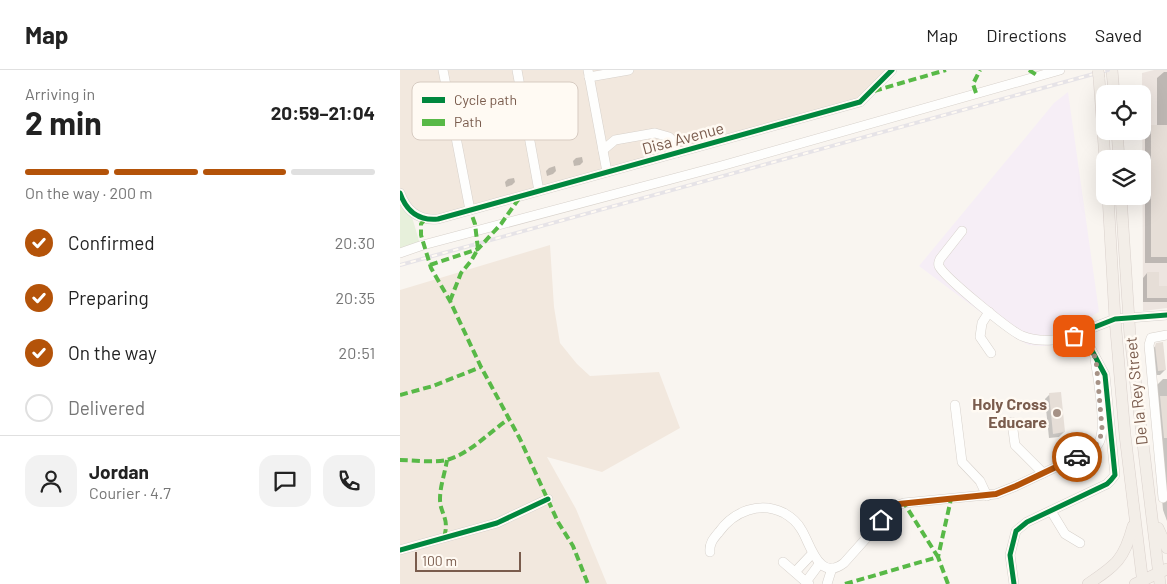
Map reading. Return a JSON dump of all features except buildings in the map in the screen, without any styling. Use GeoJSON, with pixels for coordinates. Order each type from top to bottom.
{"type":"FeatureCollection","features":[{"type":"Feature","properties":{"kind":"main road"},"geometry":{"type":"LineString","coordinates":[[1112,72],[1113,85]]}},
{"type":"Feature","properties":{"kind":"main road"},"geometry":{"type":"LineString","coordinates":[[1098,74],[1104,150]]}},
{"type":"Feature","properties":{"kind":"main road","name":"De la Rey Street"},"geometry":{"type":"LineString","coordinates":[[1109,205],[1115,319],[1140,583]]}},
{"type":"Feature","properties":{"kind":"main road","name":"De la Rey Street"},"geometry":{"type":"LineString","coordinates":[[1122,205],[1128,318],[1151,516],[1162,575]]}},
{"type":"Feature","properties":{"kind":"main road"},"geometry":{"type":"LineString","coordinates":[[1151,516],[1167,548]]}},
{"type":"Feature","properties":{"kind":"main road"},"geometry":{"type":"LineString","coordinates":[[1088,584],[1114,565],[1120,558],[1128,545],[1134,519]]}},
{"type":"Feature","properties":{"kind":"main road"},"geometry":{"type":"LineString","coordinates":[[1140,583],[1162,575]]}},
{"type":"Feature","properties":{"kind":"street"},"geometry":{"type":"LineString","coordinates":[[607,172],[589,74],[629,70]]}},
{"type":"Feature","properties":{"kind":"street","name":"Disa Avenue"},"geometry":{"type":"LineString","coordinates":[[400,193],[409,210],[416,215],[425,219],[438,219],[860,102],[892,70]]}},
{"type":"Feature","properties":{"kind":"street"},"geometry":{"type":"LineString","coordinates":[[400,253],[449,238],[730,164],[1060,70]]}},
{"type":"Feature","properties":{"kind":"street"},"geometry":{"type":"LineString","coordinates":[[603,150],[618,140],[655,132],[669,137],[673,141],[677,153]]}},
{"type":"Feature","properties":{"kind":"street"},"geometry":{"type":"LineString","coordinates":[[456,140],[470,210]]}},
{"type":"Feature","properties":{"kind":"street"},"geometry":{"type":"LineString","coordinates":[[530,140],[539,191]]}},
{"type":"Feature","properties":{"kind":"street"},"geometry":{"type":"LineString","coordinates":[[962,231],[938,264],[952,280],[989,312],[1020,335],[1032,339],[1056,339],[1074,336],[1115,319],[1167,315]]}},
{"type":"Feature","properties":{"kind":"street"},"geometry":{"type":"LineString","coordinates":[[989,312],[982,323],[980,337],[991,353]]}},
{"type":"Feature","properties":{"kind":"street"},"geometry":{"type":"LineString","coordinates":[[1014,584],[1010,556],[1016,531],[1027,522],[1106,484],[1115,475],[1106,375],[1082,332]]}},
{"type":"Feature","properties":{"kind":"street"},"geometry":{"type":"LineString","coordinates":[[1163,498],[1149,345],[1151,338],[1167,335]]}},
{"type":"Feature","properties":{"kind":"street"},"geometry":{"type":"LineString","coordinates":[[710,552],[710,544],[732,518],[747,510],[763,508],[782,512],[795,522],[804,534],[812,554],[820,563],[832,568],[838,567],[844,563],[896,506],[987,496],[1016,486],[1090,451],[1100,441],[1102,428],[1096,359]]}},
{"type":"Feature","properties":{"kind":"street"},"geometry":{"type":"LineString","coordinates":[[955,405],[962,462],[980,481],[987,496]]}},
{"type":"Feature","properties":{"kind":"street"},"geometry":{"type":"LineString","coordinates":[[1012,422],[1015,445],[1043,473]]}},
{"type":"Feature","properties":{"kind":"street"},"geometry":{"type":"LineString","coordinates":[[400,550],[497,523],[548,499]]}},
{"type":"Feature","properties":{"kind":"street"},"geometry":{"type":"LineString","coordinates":[[1051,511],[1064,534],[1080,543]]}},
{"type":"Feature","properties":{"kind":"street"},"geometry":{"type":"LineString","coordinates":[[795,572],[812,554]]}},
{"type":"Feature","properties":{"kind":"street"},"geometry":{"type":"LineString","coordinates":[[783,562],[807,583],[820,563]]}},
{"type":"Feature","properties":{"kind":"street"},"geometry":{"type":"LineString","coordinates":[[827,584],[832,568]]}},
{"type":"Feature","properties":{"kind":"shaded area"},"geometry":{"type":"Polygon","coordinates":[[[400,70],[892,70],[864,100],[426,219],[400,194],[400,70]]]}},
{"type":"Feature","properties":{"kind":"shaded area"},"geometry":{"type":"Polygon","coordinates":[[[1154,70],[1167,70],[1167,308],[1143,311],[1143,205],[1151,205],[1151,150],[1142,150],[1142,140],[1151,140],[1151,85],[1142,85],[1142,73],[1154,70]]]}},
{"type":"Feature","properties":{"kind":"shaded area"},"geometry":{"type":"Polygon","coordinates":[[[1068,92],[1099,312],[1070,329],[1075,343],[1042,346],[1029,345],[1015,338],[919,266],[1054,103],[1068,92]]]}},
{"type":"Feature","properties":{"kind":"shaded area"},"geometry":{"type":"Polygon","coordinates":[[[550,245],[554,307],[560,343],[577,364],[590,376],[659,372],[680,428],[602,472],[547,457],[576,509],[607,584],[400,584],[400,290],[550,245]]]}},
{"type":"Feature","properties":{"kind":"green space"},"geometry":{"type":"Polygon","coordinates":[[[400,202],[412,217],[420,244],[400,249],[400,202]]]}},
{"type":"Feature","properties":{"kind":"railway"},"geometry":{"type":"LineString","coordinates":[[400,265],[1108,70]]}},
{"type":"Feature","properties":{"kind":"marked path"},"geometry":{"type":"LineString","coordinates":[[874,91],[946,70]]}},
{"type":"Feature","properties":{"kind":"marked path"},"geometry":{"type":"LineString","coordinates":[[976,93],[973,84],[980,70]]}},
{"type":"Feature","properties":{"kind":"marked path"},"geometry":{"type":"LineString","coordinates":[[1029,70],[1038,76]]}},
{"type":"Feature","properties":{"kind":"marked path"},"geometry":{"type":"LineString","coordinates":[[430,265],[478,249],[501,224],[520,197]]}},
{"type":"Feature","properties":{"kind":"marked path"},"geometry":{"type":"LineString","coordinates":[[450,301],[461,273],[478,249],[475,224],[470,210]]}},
{"type":"Feature","properties":{"kind":"marked path"},"geometry":{"type":"LineString","coordinates":[[425,219],[421,224],[421,235],[431,268],[450,301],[481,367],[520,439],[558,522],[573,546],[588,584]]}},
{"type":"Feature","properties":{"kind":"marked path"},"geometry":{"type":"LineString","coordinates":[[400,395],[433,386],[481,367]]}},
{"type":"Feature","properties":{"kind":"marked path"},"geometry":{"type":"LineString","coordinates":[[400,460],[436,461],[456,457],[509,419]]}},
{"type":"Feature","properties":{"kind":"marked path"},"geometry":{"type":"LineString","coordinates":[[444,537],[446,525],[440,499],[447,460]]}},
{"type":"Feature","properties":{"kind":"marked path"},"geometry":{"type":"LineString","coordinates":[[948,584],[938,557],[951,499]]}},
{"type":"Feature","properties":{"kind":"marked path"},"geometry":{"type":"LineString","coordinates":[[845,584],[938,557],[904,503]]}},
{"type":"Feature","properties":{"kind":"cycle path"},"geometry":{"type":"LineString","coordinates":[[400,193],[406,205],[414,213],[424,218],[438,219],[860,102],[892,70]]}},
{"type":"Feature","properties":{"kind":"cycle path"},"geometry":{"type":"LineString","coordinates":[[1014,584],[1010,555],[1016,531],[1027,522],[1107,484],[1115,475],[1105,375],[1082,332],[1115,319],[1167,315]]}},
{"type":"Feature","properties":{"kind":"cycle path"},"geometry":{"type":"LineString","coordinates":[[400,550],[497,523],[548,499]]}},
{"type":"Feature","properties":{"kind":"way so far"},"geometry":{"type":"LineString","coordinates":[[1074,336],[1082,332],[1096,359],[1102,428],[1100,441],[1097,446],[1077,457]]}},
{"type":"Feature","properties":{"kind":"place","name":"Holy Cross Educare"},"geometry":{"type":"Point","coordinates":[1057,413]}},
{"type":"Feature","properties":{"kind":"route"},"geometry":{"type":"LineString","coordinates":[[881,520],[892,508],[899,504],[996,494],[1077,457]]}}]}
